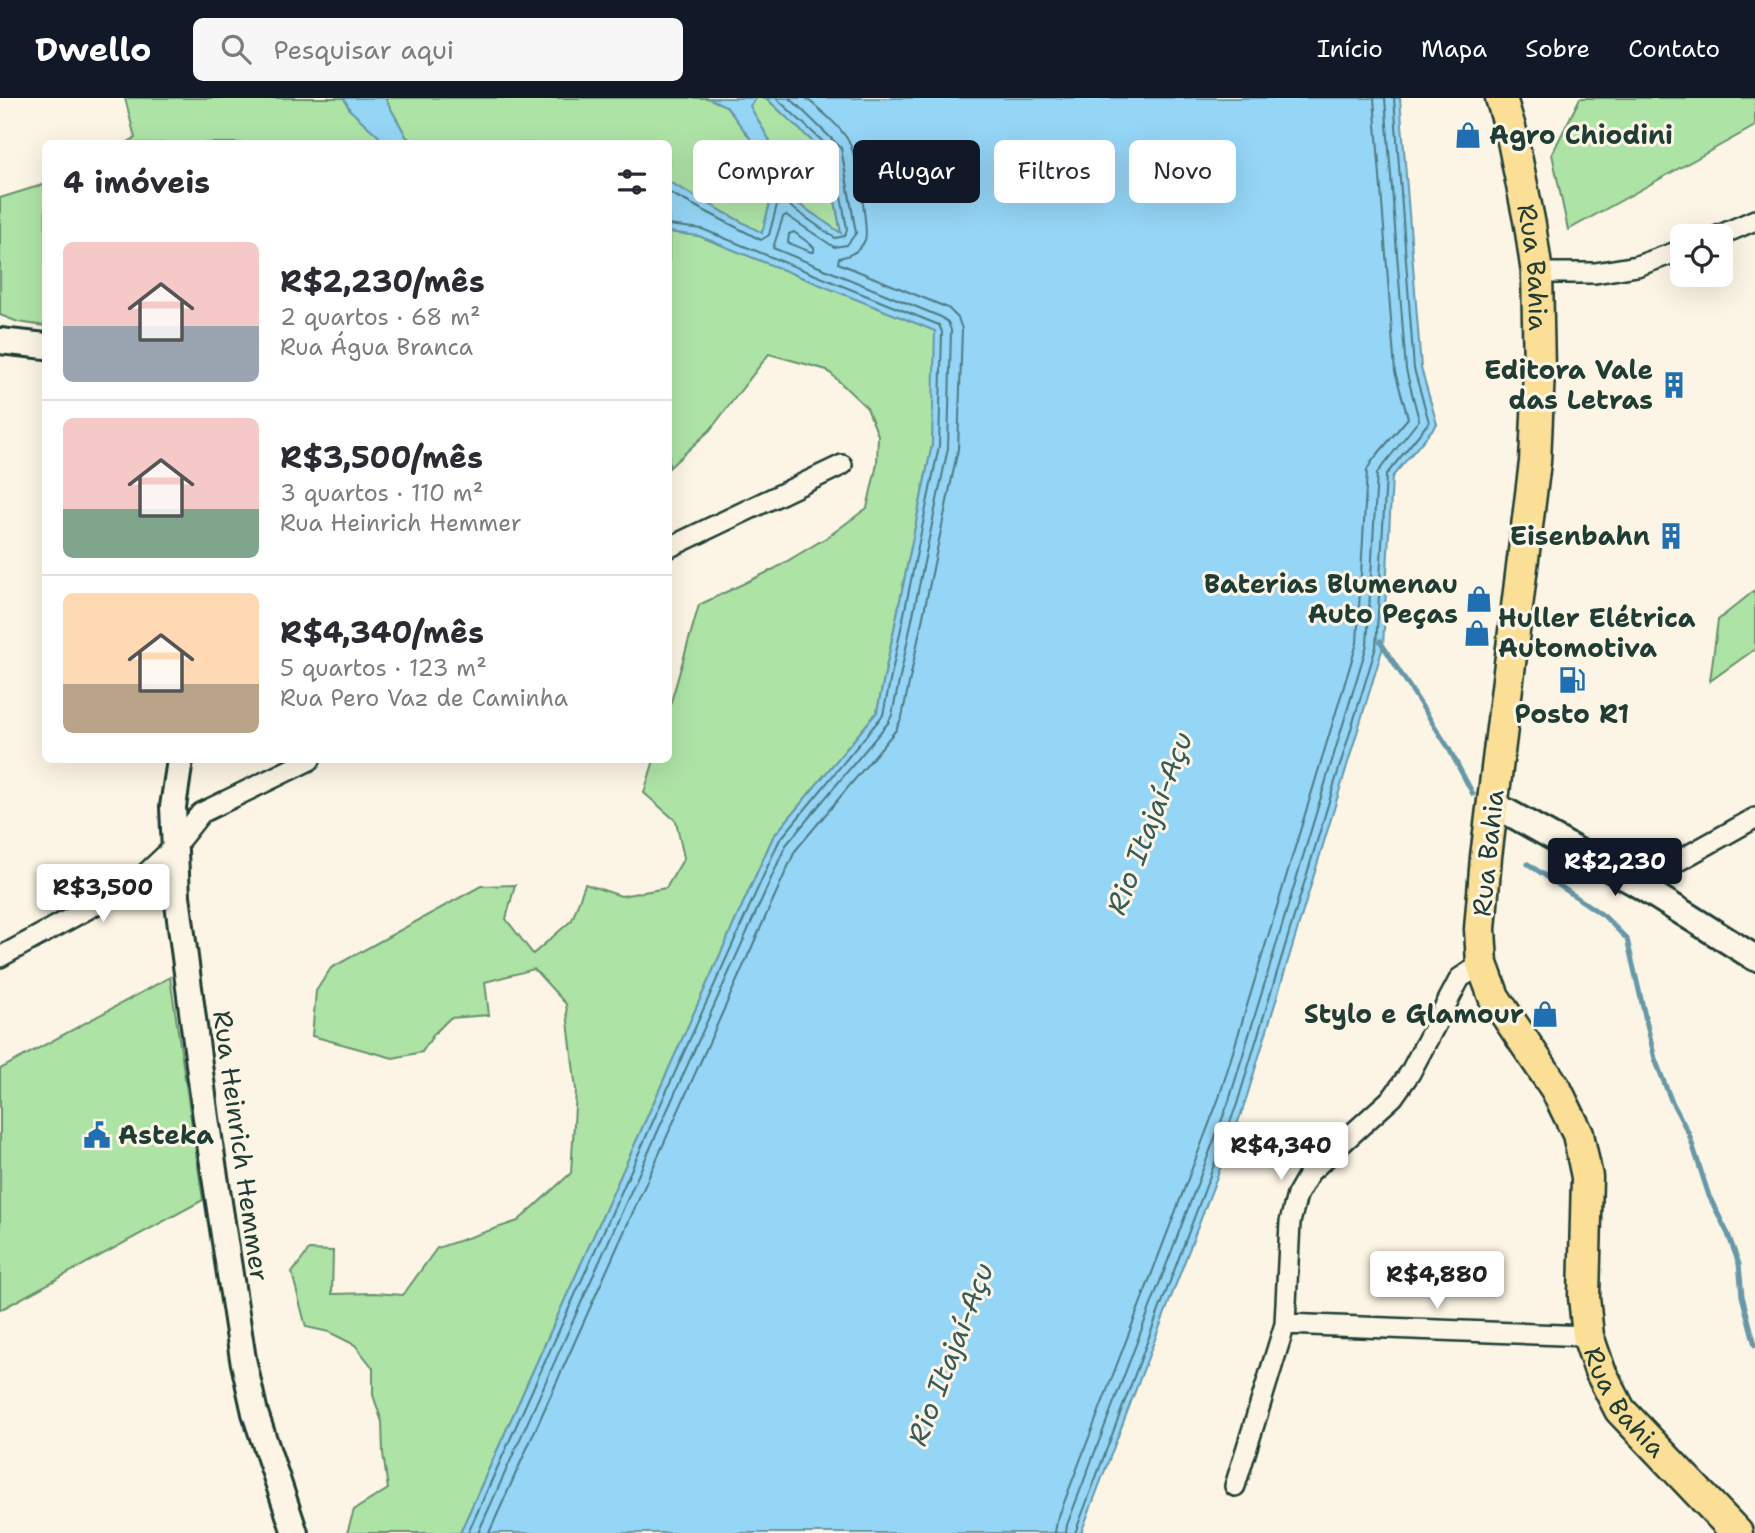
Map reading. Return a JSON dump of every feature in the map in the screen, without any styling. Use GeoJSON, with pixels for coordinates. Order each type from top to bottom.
{"type":"FeatureCollection","features":[{"type":"Feature","properties":{"kind":"main road","name":"Rua Bahia"},"geometry":{"type":"LineString","coordinates":[[1501,98],[1511,131],[1531,225],[1537,273],[1539,370],[1535,462],[1480,929],[1482,964],[1494,997],[1556,1089],[1578,1134],[1587,1177],[1584,1297],[1588,1336],[1600,1371],[1620,1410],[1737,1533]]}},
{"type":"Feature","properties":{"kind":"street"},"geometry":{"type":"LineString","coordinates":[[1733,230],[1755,220]]}},
{"type":"Feature","properties":{"kind":"street"},"geometry":{"type":"LineString","coordinates":[[1537,273],[1595,273],[1626,268],[1670,254]]}},
{"type":"Feature","properties":{"kind":"street"},"geometry":{"type":"LineString","coordinates":[[0,341],[42,346]]}},
{"type":"Feature","properties":{"kind":"street"},"geometry":{"type":"LineString","coordinates":[[672,546],[842,465]]}},
{"type":"Feature","properties":{"kind":"street","name":"Rua Heinrich Hemmer"},"geometry":{"type":"LineString","coordinates":[[180,763],[173,807],[177,896],[190,1005],[243,1359],[255,1413],[295,1533]]}},
{"type":"Feature","properties":{"kind":"street"},"geometry":{"type":"LineString","coordinates":[[0,957],[137,882],[174,847],[201,813],[304,763]]}},
{"type":"Feature","properties":{"kind":"street"},"geometry":{"type":"LineString","coordinates":[[1493,804],[1637,884],[1755,958]]}},
{"type":"Feature","properties":{"kind":"street"},"geometry":{"type":"LineString","coordinates":[[1637,884],[1755,818]]}},
{"type":"Feature","properties":{"kind":"street"},"geometry":{"type":"LineString","coordinates":[[1235,1486],[1285,1324],[1290,1222],[1297,1195],[1310,1172],[1393,1097],[1410,1073],[1460,978],[1482,964]]}},
{"type":"Feature","properties":{"kind":"street"},"geometry":{"type":"LineString","coordinates":[[1285,1324],[1588,1336]]}},
{"type":"Feature","properties":{"kind":"green space"},"geometry":{"type":"Polygon","coordinates":[[[125,98],[344,98],[350,110],[383,140],[131,140],[135,138],[125,98]]]}},
{"type":"Feature","properties":{"kind":"green space"},"geometry":{"type":"Polygon","coordinates":[[[385,98],[708,98],[726,106],[752,140],[693,140],[693,195],[672,184],[672,140],[407,138],[385,98]]]}},
{"type":"Feature","properties":{"kind":"green space"},"geometry":{"type":"Polygon","coordinates":[[[756,98],[766,98],[811,140],[769,140],[749,106],[756,98]]]}},
{"type":"Feature","properties":{"kind":"green space"},"geometry":{"type":"Polygon","coordinates":[[[1580,98],[1755,98],[1755,126],[1568,230],[1552,154],[1580,98]]]}},
{"type":"Feature","properties":{"kind":"green space"},"geometry":{"type":"Polygon","coordinates":[[[42,185],[42,326],[18,322],[0,315],[0,198],[42,185]]]}},
{"type":"Feature","properties":{"kind":"green space"},"geometry":{"type":"Polygon","coordinates":[[[707,203],[770,203],[762,234],[707,203]]]}},
{"type":"Feature","properties":{"kind":"green space"},"geometry":{"type":"Polygon","coordinates":[[[797,203],[836,203],[841,234],[797,203]]]}},
{"type":"Feature","properties":{"kind":"green space"},"geometry":{"type":"Polygon","coordinates":[[[672,232],[699,236],[936,331],[932,445],[877,712],[773,837],[460,1533],[347,1533],[354,1510],[388,1489],[382,1422],[373,1395],[373,1368],[355,1345],[329,1332],[306,1327],[292,1273],[309,1250],[333,1251],[332,1294],[403,1295],[437,1248],[518,1221],[571,1173],[576,1090],[566,1004],[534,969],[485,982],[489,1015],[450,1018],[434,1034],[422,1052],[393,1058],[312,1036],[316,991],[331,968],[481,886],[515,885],[506,919],[533,954],[572,920],[585,884],[621,896],[666,888],[684,858],[676,821],[644,793],[653,763],[672,763],[672,699],[699,605],[774,569],[829,536],[867,508],[877,464],[878,435],[867,408],[827,370],[769,354],[710,430],[672,465],[672,232]]]}},
{"type":"Feature","properties":{"kind":"green space"},"geometry":{"type":"Polygon","coordinates":[[[1755,590],[1755,649],[1710,681],[1718,620],[1755,590]]]}},
{"type":"Feature","properties":{"kind":"green space","name":"Asteka"},"geometry":{"type":"Polygon","coordinates":[[[170,977],[203,1200],[0,1310],[0,1069],[170,977]]]}},
{"type":"Feature","properties":{"kind":"water"},"geometry":{"type":"Polygon","coordinates":[[[344,98],[385,98],[407,138],[412,140],[383,140],[350,110],[344,98]]]}},
{"type":"Feature","properties":{"kind":"water"},"geometry":{"type":"Polygon","coordinates":[[[708,98],[756,98],[750,106],[769,140],[752,140],[726,106],[708,98]]]}},
{"type":"Feature","properties":{"kind":"water","name":"Rio Itajaí-Açu"},"geometry":{"type":"Polygon","coordinates":[[[766,98],[1400,98],[1421,368],[1437,424],[1392,477],[1383,647],[1244,1106],[1081,1533],[460,1533],[773,837],[877,712],[932,445],[935,331],[699,236],[672,232],[672,184],[693,195],[693,203],[707,203],[762,233],[770,203],[797,203],[841,233],[836,203],[839,203],[839,140],[811,140],[766,98]]]}},
{"type":"Feature","properties":{"kind":"waterway"},"geometry":{"type":"LineString","coordinates":[[1380,641],[1448,747],[1473,794]]}},
{"type":"Feature","properties":{"kind":"waterway"},"geometry":{"type":"LineString","coordinates":[[1528,864],[1604,916],[1627,939],[1655,1059],[1671,1100],[1689,1134],[1709,1196],[1739,1264],[1742,1296],[1755,1345]]}},
{"type":"Feature","properties":{"kind":"place","name":"Agro Chiodini"},"geometry":{"type":"Point","coordinates":[1468,135]}},
{"type":"Feature","properties":{"kind":"place","name":"Editora Vale das Letras"},"geometry":{"type":"Point","coordinates":[1674,385]}},
{"type":"Feature","properties":{"kind":"place","name":"Eisenbahn"},"geometry":{"type":"Point","coordinates":[1671,536]}},
{"type":"Feature","properties":{"kind":"place","name":"Baterias Blumenau Auto Peças"},"geometry":{"type":"Point","coordinates":[1479,599]}},
{"type":"Feature","properties":{"kind":"place","name":"Huller Elétrica Automotiva"},"geometry":{"type":"Point","coordinates":[1477,633]}},
{"type":"Feature","properties":{"kind":"place","name":"Posto R1"},"geometry":{"type":"Point","coordinates":[1572,680]}},
{"type":"Feature","properties":{"kind":"place","name":"Stylo e Glamour"},"geometry":{"type":"Point","coordinates":[1545,1014]}},
{"type":"Feature","properties":{"kind":"place","name":"Asteka"},"geometry":{"type":"Point","coordinates":[97,1135]}}]}
